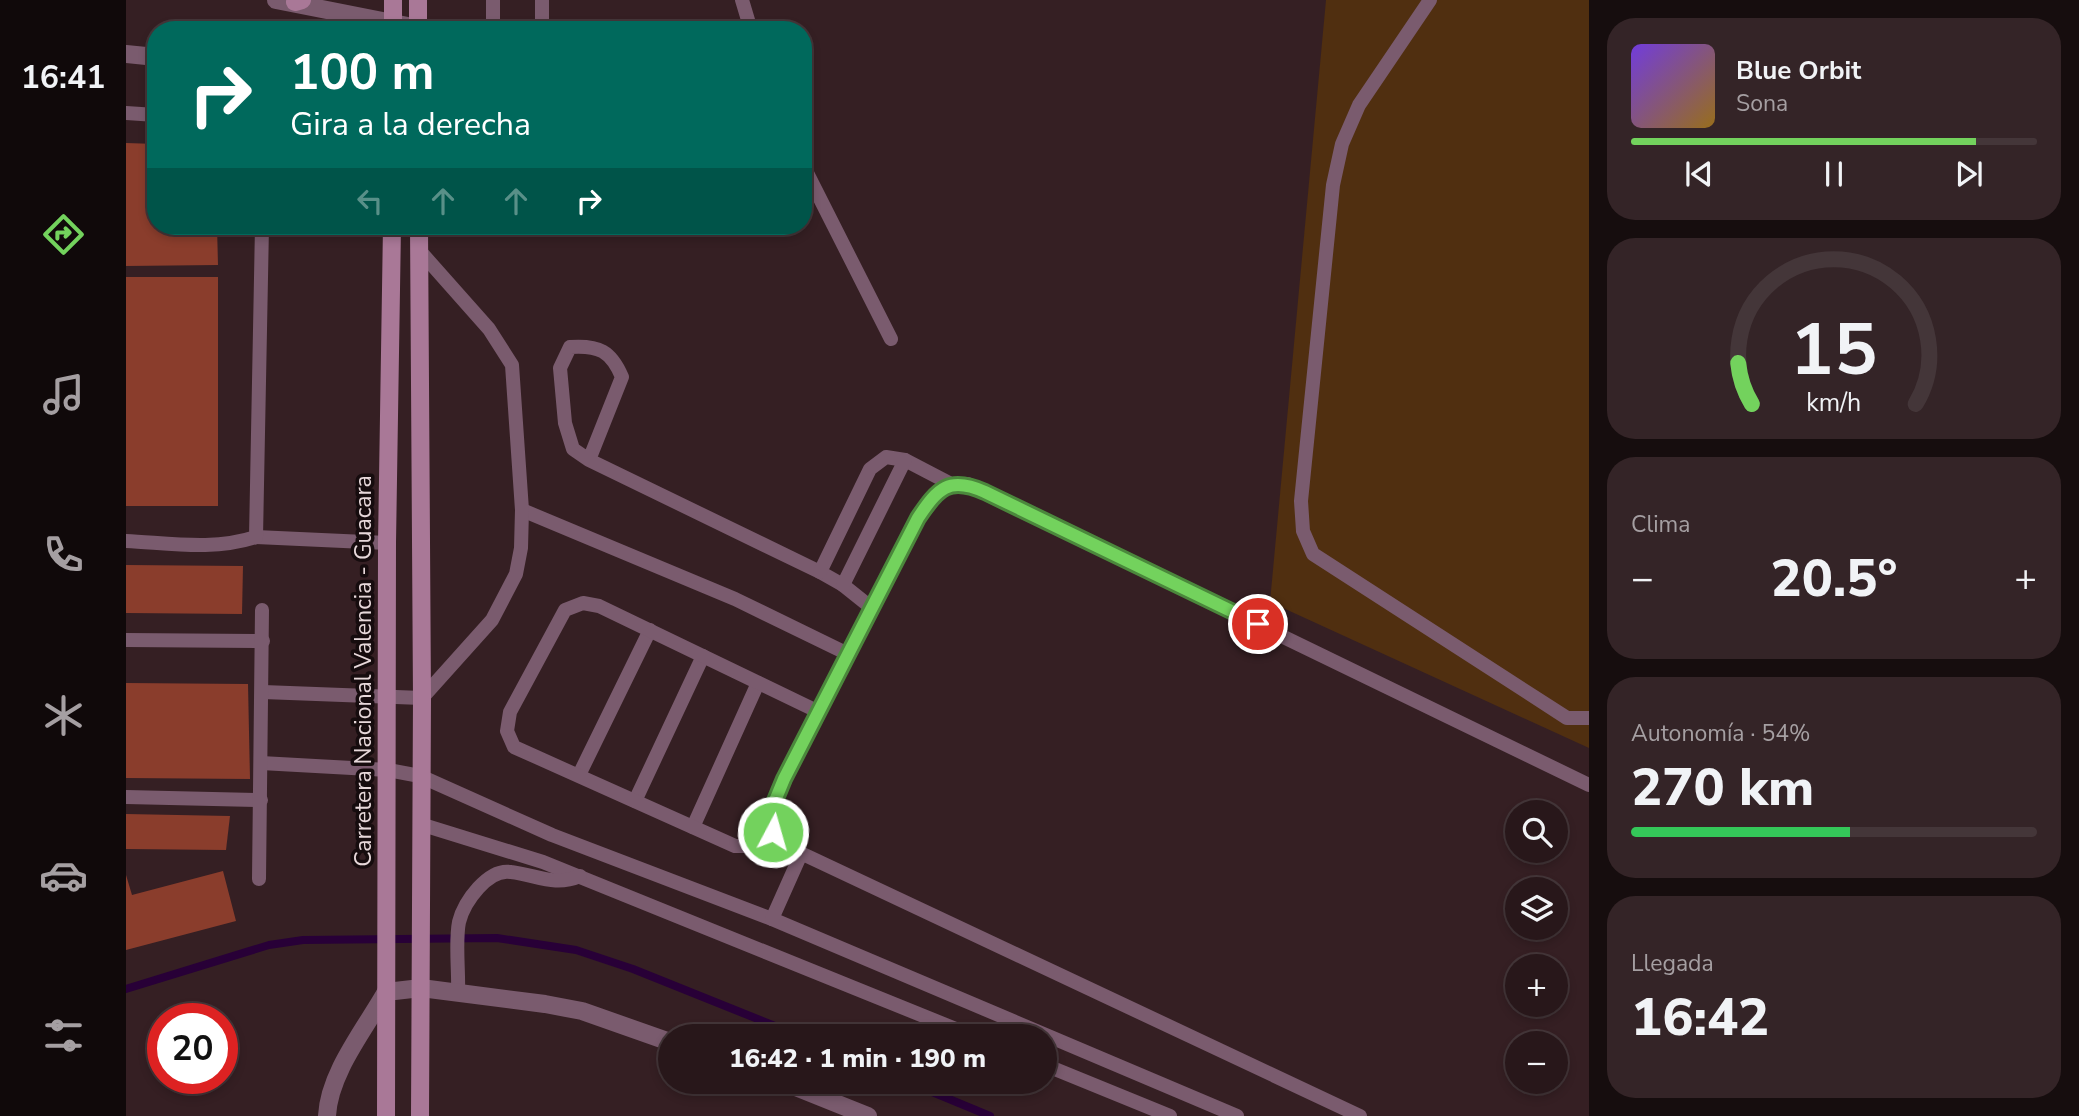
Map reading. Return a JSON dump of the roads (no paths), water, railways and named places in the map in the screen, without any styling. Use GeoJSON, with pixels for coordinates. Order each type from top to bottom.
{"type":"FeatureCollection","features":[{"type":"Feature","properties":{"kind":"main road"},"geometry":{"type":"LineString","coordinates":[[393,0],[393,21]]}},
{"type":"Feature","properties":{"kind":"main road"},"geometry":{"type":"LineString","coordinates":[[418,0],[418,21]]}},
{"type":"Feature","properties":{"kind":"main road","name":"Carretera Nacional Valencia - Guacara"},"geometry":{"type":"LineString","coordinates":[[386,1116],[387,543],[393,235]]}},
{"type":"Feature","properties":{"kind":"main road"},"geometry":{"type":"LineString","coordinates":[[419,235],[422,698],[420,1116]]}},
{"type":"Feature","properties":{"kind":"street"},"geometry":{"type":"LineString","coordinates":[[276,0],[299,1],[371,21]]}},
{"type":"Feature","properties":{"kind":"street"},"geometry":{"type":"LineString","coordinates":[[126,54],[147,56]]}},
{"type":"Feature","properties":{"kind":"street"},"geometry":{"type":"LineString","coordinates":[[327,1116],[328,1097],[335,1079],[386,992],[421,988],[582,1011],[658,1038]]}},
{"type":"Feature","properties":{"kind":"street"},"geometry":{"type":"LineString","coordinates":[[813,1094],[868,1116]]}},
{"type":"Feature","properties":{"kind":"lane"},"geometry":{"type":"LineString","coordinates":[[493,0],[494,21]]}},
{"type":"Feature","properties":{"kind":"lane"},"geometry":{"type":"LineString","coordinates":[[542,0],[542,21]]}},
{"type":"Feature","properties":{"kind":"lane"},"geometry":{"type":"LineString","coordinates":[[742,0],[748,21]]}},
{"type":"Feature","properties":{"kind":"lane"},"geometry":{"type":"LineString","coordinates":[[1430,0],[1359,105],[1342,144],[1333,185],[1301,501],[1303,531],[1313,554],[1567,718],[1589,718]]}},
{"type":"Feature","properties":{"kind":"lane"},"geometry":{"type":"LineString","coordinates":[[126,113],[147,115]]}},
{"type":"Feature","properties":{"kind":"lane"},"geometry":{"type":"LineString","coordinates":[[812,183],[891,339]]}},
{"type":"Feature","properties":{"kind":"lane"},"geometry":{"type":"LineString","coordinates":[[256,537],[261,235]]}},
{"type":"Feature","properties":{"kind":"lane"},"geometry":{"type":"LineString","coordinates":[[263,692],[422,698],[492,620],[516,575],[521,548],[522,510],[512,365],[489,328],[419,250]]}},
{"type":"Feature","properties":{"kind":"lane"},"geometry":{"type":"LineString","coordinates":[[589,460],[622,377],[614,358],[591,346],[570,347],[560,368],[565,423],[573,449],[589,460],[820,572],[843,585],[873,609]]}},
{"type":"Feature","properties":{"kind":"lane"},"geometry":{"type":"LineString","coordinates":[[820,572],[870,469],[886,457],[905,460],[951,484],[968,484],[985,492],[1589,785]]}},
{"type":"Feature","properties":{"kind":"lane"},"geometry":{"type":"LineString","coordinates":[[843,585],[905,460]]}},
{"type":"Feature","properties":{"kind":"lane"},"geometry":{"type":"LineString","coordinates":[[951,484],[933,496],[918,518],[848,654],[772,808],[773,832],[801,854],[1360,1116]]}},
{"type":"Feature","properties":{"kind":"lane"},"geometry":{"type":"LineString","coordinates":[[522,510],[735,599],[848,654]]}},
{"type":"Feature","properties":{"kind":"lane"},"geometry":{"type":"LineString","coordinates":[[126,541],[212,545],[236,543],[256,537],[340,543],[387,543]]}},
{"type":"Feature","properties":{"kind":"lane"},"geometry":{"type":"LineString","coordinates":[[773,832],[753,846],[735,846],[514,747],[507,731],[510,712],[565,610],[583,603],[599,606],[819,712]]}},
{"type":"Feature","properties":{"kind":"lane"},"geometry":{"type":"LineString","coordinates":[[259,879],[262,610]]}},
{"type":"Feature","properties":{"kind":"lane"},"geometry":{"type":"LineString","coordinates":[[579,775],[650,630]]}},
{"type":"Feature","properties":{"kind":"lane"},"geometry":{"type":"LineString","coordinates":[[126,640],[262,641]]}},
{"type":"Feature","properties":{"kind":"lane"},"geometry":{"type":"LineString","coordinates":[[635,801],[703,656]]}},
{"type":"Feature","properties":{"kind":"lane"},"geometry":{"type":"LineString","coordinates":[[693,827],[758,682]]}},
{"type":"Feature","properties":{"kind":"lane"},"geometry":{"type":"LineString","coordinates":[[261,763],[388,770],[420,776],[552,835],[772,919],[1237,1116]]}},
{"type":"Feature","properties":{"kind":"lane"},"geometry":{"type":"LineString","coordinates":[[126,797],[261,800]]}},
{"type":"Feature","properties":{"kind":"lane"},"geometry":{"type":"LineString","coordinates":[[420,824],[580,876],[944,1024]]}},
{"type":"Feature","properties":{"kind":"lane"},"geometry":{"type":"LineString","coordinates":[[772,919],[801,854]]}},
{"type":"Feature","properties":{"kind":"lane"},"geometry":{"type":"LineString","coordinates":[[458,993],[459,921],[469,900],[486,880],[506,871],[548,882],[566,882],[580,876]]}},
{"type":"Feature","properties":{"kind":"lane"},"geometry":{"type":"LineString","coordinates":[[1057,1070],[1170,1116]]}},
{"type":"Feature","properties":{"kind":"waterway"},"geometry":{"type":"LineString","coordinates":[[126,989],[269,945],[303,940],[497,938],[576,950],[633,969],[770,1024]]}},
{"type":"Feature","properties":{"kind":"waterway"},"geometry":{"type":"LineString","coordinates":[[937,1094],[990,1116]]}}]}
